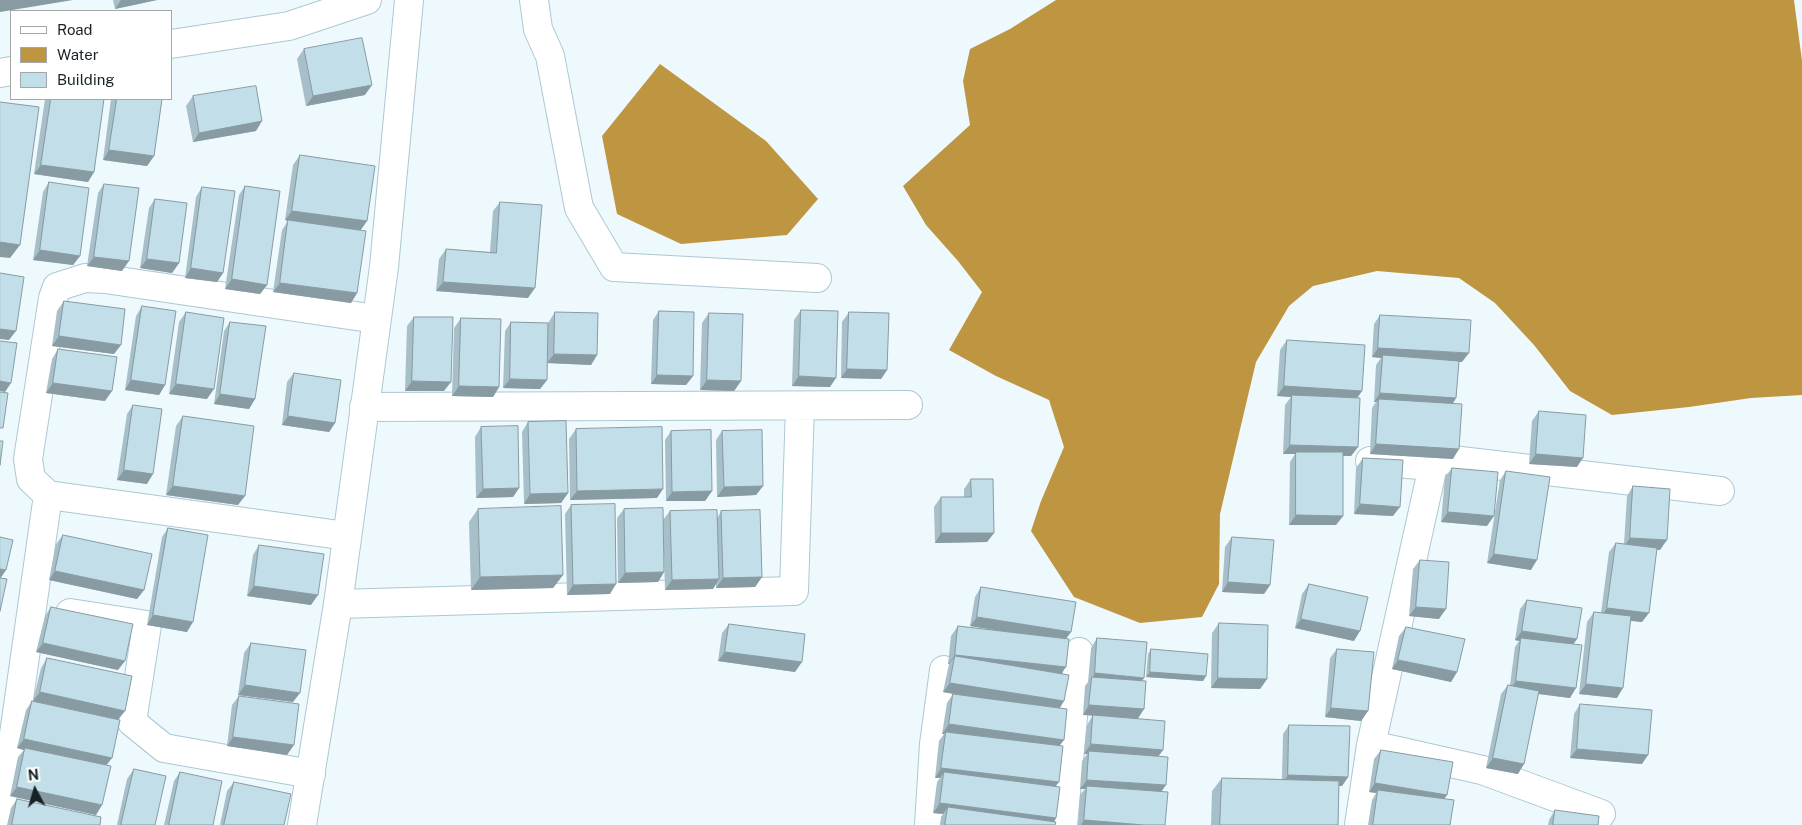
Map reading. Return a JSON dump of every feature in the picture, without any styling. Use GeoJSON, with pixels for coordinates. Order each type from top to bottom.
{"type":"FeatureCollection","features":[{"type":"Feature","properties":{"kind":"street"},"geometry":{"type":"LineString","coordinates":[[172,44],[289,26],[367,0]]}},
{"type":"Feature","properties":{"kind":"street"},"geometry":{"type":"LineString","coordinates":[[302,825],[338,604],[384,267],[409,0]]}},
{"type":"Feature","properties":{"kind":"street"},"geometry":{"type":"LineString","coordinates":[[534,0],[538,29],[550,56],[578,208],[614,267],[817,278]]}},
{"type":"Feature","properties":{"kind":"street"},"geometry":{"type":"LineString","coordinates":[[347,536],[48,495],[31,479],[28,459],[56,287],[85,278],[105,279],[376,319]]}},
{"type":"Feature","properties":{"kind":"street"},"geometry":{"type":"LineString","coordinates":[[364,407],[908,405]]}},
{"type":"Feature","properties":{"kind":"street"},"geometry":{"type":"LineString","coordinates":[[338,604],[794,591],[800,406]]}},
{"type":"Feature","properties":{"kind":"street"},"geometry":{"type":"LineString","coordinates":[[1359,825],[1371,746],[1433,466],[1443,458],[1720,491]]}},
{"type":"Feature","properties":{"kind":"street"},"geometry":{"type":"LineString","coordinates":[[1370,461],[1433,466]]}},
{"type":"Feature","properties":{"kind":"street"},"geometry":{"type":"LineString","coordinates":[[0,820],[48,495]]}},
{"type":"Feature","properties":{"kind":"street"},"geometry":{"type":"LineString","coordinates":[[32,607],[147,625],[132,722],[164,748],[310,774]]}},
{"type":"Feature","properties":{"kind":"street"},"geometry":{"type":"LineString","coordinates":[[1063,825],[1079,652]]}},
{"type":"Feature","properties":{"kind":"street"},"geometry":{"type":"LineString","coordinates":[[930,825],[934,744],[944,670]]}},
{"type":"Feature","properties":{"kind":"street"},"geometry":{"type":"LineString","coordinates":[[1371,746],[1482,770],[1601,814]]}},
{"type":"Feature","properties":{"kind":"water"},"geometry":{"type":"Polygon","coordinates":[[[1056,0],[1794,0],[1802,61],[1802,395],[1751,398],[1612,415],[1570,391],[1534,345],[1495,303],[1459,278],[1377,271],[1313,286],[1289,306],[1256,362],[1220,514],[1219,584],[1202,617],[1140,623],[1074,597],[1031,531],[1041,501],[1064,447],[1049,400],[996,376],[949,350],[982,292],[926,225],[903,186],[970,125],[963,81],[970,49],[1010,29],[1056,0]]]}},
{"type":"Feature","properties":{"kind":"water"},"geometry":{"type":"Polygon","coordinates":[[[660,64],[766,141],[818,199],[787,235],[681,244],[617,214],[602,136],[660,64]]]}},
{"type":"Feature","properties":{"kind":"building"},"geometry":{"type":"Polygon","coordinates":[[[362,38],[372,85],[313,96],[304,49],[362,38]]]}},
{"type":"Feature","properties":{"kind":"building"},"geometry":{"type":"Polygon","coordinates":[[[256,86],[262,121],[199,133],[193,96],[256,86]]]}},
{"type":"Feature","properties":{"kind":"building"},"geometry":{"type":"Polygon","coordinates":[[[51,100],[104,100],[94,172],[41,165],[51,100]]]}},
{"type":"Feature","properties":{"kind":"building"},"geometry":{"type":"Polygon","coordinates":[[[117,100],[162,100],[154,156],[109,150],[117,100]]]}},
{"type":"Feature","properties":{"kind":"building"},"geometry":{"type":"Polygon","coordinates":[[[0,102],[39,107],[20,245],[0,242],[0,102]]]}},
{"type":"Feature","properties":{"kind":"building"},"geometry":{"type":"Polygon","coordinates":[[[300,155],[375,166],[367,221],[292,211],[300,155]]]}},
{"type":"Feature","properties":{"kind":"building"},"geometry":{"type":"Polygon","coordinates":[[[49,182],[89,188],[80,256],[40,250],[49,182]]]}},
{"type":"Feature","properties":{"kind":"building"},"geometry":{"type":"Polygon","coordinates":[[[104,184],[139,188],[129,261],[94,257],[104,184]]]}},
{"type":"Feature","properties":{"kind":"building"},"geometry":{"type":"Polygon","coordinates":[[[245,186],[280,191],[267,285],[232,279],[245,186]]]}},
{"type":"Feature","properties":{"kind":"building"},"geometry":{"type":"Polygon","coordinates":[[[202,187],[235,191],[223,273],[191,268],[202,187]]]}},
{"type":"Feature","properties":{"kind":"building"},"geometry":{"type":"Polygon","coordinates":[[[155,199],[187,203],[179,263],[147,259],[155,199]]]}},
{"type":"Feature","properties":{"kind":"building"},"geometry":{"type":"Polygon","coordinates":[[[500,202],[542,205],[535,288],[443,282],[446,249],[496,253],[500,202]]]}},
{"type":"Feature","properties":{"kind":"building"},"geometry":{"type":"Polygon","coordinates":[[[288,220],[366,231],[357,293],[280,283],[288,220]]]}},
{"type":"Feature","properties":{"kind":"building"},"geometry":{"type":"Polygon","coordinates":[[[0,273],[24,277],[16,331],[0,329],[0,273]]]}},
{"type":"Feature","properties":{"kind":"building"},"geometry":{"type":"Polygon","coordinates":[[[64,301],[125,309],[121,345],[59,336],[64,301]]]}},
{"type":"Feature","properties":{"kind":"building"},"geometry":{"type":"Polygon","coordinates":[[[142,306],[176,311],[165,385],[131,380],[142,306]]]}},
{"type":"Feature","properties":{"kind":"building"},"geometry":{"type":"Polygon","coordinates":[[[801,310],[838,311],[836,378],[799,376],[801,310]]]}},
{"type":"Feature","properties":{"kind":"building"},"geometry":{"type":"Polygon","coordinates":[[[659,311],[694,312],[693,376],[657,375],[659,311]]]}},
{"type":"Feature","properties":{"kind":"building"},"geometry":{"type":"Polygon","coordinates":[[[186,312],[224,318],[214,389],[176,384],[186,312]]]}},
{"type":"Feature","properties":{"kind":"building"},"geometry":{"type":"Polygon","coordinates":[[[555,312],[598,313],[597,355],[554,354],[555,312]]]}},
{"type":"Feature","properties":{"kind":"building"},"geometry":{"type":"Polygon","coordinates":[[[849,312],[889,313],[887,370],[847,369],[849,312]]]}},
{"type":"Feature","properties":{"kind":"building"},"geometry":{"type":"Polygon","coordinates":[[[709,313],[743,314],[741,381],[707,380],[709,313]]]}},
{"type":"Feature","properties":{"kind":"building"},"geometry":{"type":"Polygon","coordinates":[[[1380,315],[1471,320],[1469,353],[1378,348],[1380,315]]]}},
{"type":"Feature","properties":{"kind":"building"},"geometry":{"type":"Polygon","coordinates":[[[414,317],[453,317],[451,382],[412,381],[414,317]]]}},
{"type":"Feature","properties":{"kind":"building"},"geometry":{"type":"Polygon","coordinates":[[[461,318],[501,319],[499,387],[459,386],[461,318]]]}},
{"type":"Feature","properties":{"kind":"building"},"geometry":{"type":"Polygon","coordinates":[[[230,322],[266,326],[255,399],[220,394],[230,322]]]}},
{"type":"Feature","properties":{"kind":"building"},"geometry":{"type":"Polygon","coordinates":[[[511,322],[548,323],[547,380],[510,379],[511,322]]]}},
{"type":"Feature","properties":{"kind":"building"},"geometry":{"type":"Polygon","coordinates":[[[1287,340],[1365,345],[1362,391],[1284,386],[1287,340]]]}},
{"type":"Feature","properties":{"kind":"building"},"geometry":{"type":"Polygon","coordinates":[[[0,341],[17,343],[11,383],[0,381],[0,341]]]}},
{"type":"Feature","properties":{"kind":"building"},"geometry":{"type":"Polygon","coordinates":[[[58,349],[117,357],[112,391],[53,383],[58,349]]]}},
{"type":"Feature","properties":{"kind":"building"},"geometry":{"type":"Polygon","coordinates":[[[1383,355],[1459,361],[1456,398],[1380,393],[1383,355]]]}},
{"type":"Feature","properties":{"kind":"building"},"geometry":{"type":"Polygon","coordinates":[[[294,373],[341,380],[335,423],[288,416],[294,373]]]}},
{"type":"Feature","properties":{"kind":"building"},"geometry":{"type":"Polygon","coordinates":[[[0,392],[8,393],[3,428],[0,428],[0,392]]]}},
{"type":"Feature","properties":{"kind":"building"},"geometry":{"type":"Polygon","coordinates":[[[1292,395],[1360,398],[1358,447],[1290,445],[1292,395]]]}},
{"type":"Feature","properties":{"kind":"building"},"geometry":{"type":"Polygon","coordinates":[[[1379,399],[1462,404],[1459,449],[1376,444],[1379,399]]]}},
{"type":"Feature","properties":{"kind":"building"},"geometry":{"type":"Polygon","coordinates":[[[133,405],[162,409],[153,474],[124,470],[133,405]]]}},
{"type":"Feature","properties":{"kind":"building"},"geometry":{"type":"Polygon","coordinates":[[[1539,411],[1586,415],[1583,458],[1536,454],[1539,411]]]}},
{"type":"Feature","properties":{"kind":"building"},"geometry":{"type":"Polygon","coordinates":[[[183,416],[254,426],[245,496],[173,486],[183,416]]]}},
{"type":"Feature","properties":{"kind":"building"},"geometry":{"type":"Polygon","coordinates":[[[566,421],[568,493],[530,494],[528,422],[566,421]]]}},
{"type":"Feature","properties":{"kind":"building"},"geometry":{"type":"Polygon","coordinates":[[[518,426],[519,488],[483,489],[481,427],[518,426]]]}},
{"type":"Feature","properties":{"kind":"building"},"geometry":{"type":"Polygon","coordinates":[[[662,427],[663,489],[577,491],[576,429],[662,427]]]}},
{"type":"Feature","properties":{"kind":"building"},"geometry":{"type":"Polygon","coordinates":[[[711,430],[712,491],[672,492],[671,431],[711,430]]]}},
{"type":"Feature","properties":{"kind":"building"},"geometry":{"type":"Polygon","coordinates":[[[762,430],[763,486],[724,487],[722,431],[762,430]]]}},
{"type":"Feature","properties":{"kind":"building"},"geometry":{"type":"Polygon","coordinates":[[[0,441],[3,441],[0,465],[0,441]]]}},
{"type":"Feature","properties":{"kind":"building"},"geometry":{"type":"Polygon","coordinates":[[[1296,452],[1343,452],[1343,516],[1296,515],[1296,452]]]}},
{"type":"Feature","properties":{"kind":"building"},"geometry":{"type":"Polygon","coordinates":[[[1363,458],[1403,460],[1400,507],[1360,504],[1363,458]]]}},
{"type":"Feature","properties":{"kind":"building"},"geometry":{"type":"Polygon","coordinates":[[[1452,468],[1498,472],[1494,516],[1448,512],[1452,468]]]}},
{"type":"Feature","properties":{"kind":"building"},"geometry":{"type":"Polygon","coordinates":[[[1506,471],[1550,477],[1537,560],[1494,554],[1506,471]]]}},
{"type":"Feature","properties":{"kind":"building"},"geometry":{"type":"Polygon","coordinates":[[[971,479],[993,479],[994,533],[941,533],[941,497],[971,497],[971,479]]]}},
{"type":"Feature","properties":{"kind":"building"},"geometry":{"type":"Polygon","coordinates":[[[1633,486],[1670,489],[1667,540],[1630,538],[1633,486]]]}},
{"type":"Feature","properties":{"kind":"building"},"geometry":{"type":"Polygon","coordinates":[[[615,504],[616,584],[573,585],[571,505],[615,504]]]}},
{"type":"Feature","properties":{"kind":"building"},"geometry":{"type":"Polygon","coordinates":[[[561,506],[563,575],[480,577],[478,509],[561,506]]]}},
{"type":"Feature","properties":{"kind":"building"},"geometry":{"type":"Polygon","coordinates":[[[663,508],[664,572],[625,573],[624,509],[663,508]]]}},
{"type":"Feature","properties":{"kind":"building"},"geometry":{"type":"Polygon","coordinates":[[[717,510],[719,579],[672,580],[670,511],[717,510]]]}},
{"type":"Feature","properties":{"kind":"building"},"geometry":{"type":"Polygon","coordinates":[[[760,510],[762,577],[723,578],[721,511],[760,510]]]}},
{"type":"Feature","properties":{"kind":"building"},"geometry":{"type":"Polygon","coordinates":[[[168,528],[208,535],[193,622],[153,615],[168,528]]]}},
{"type":"Feature","properties":{"kind":"building"},"geometry":{"type":"Polygon","coordinates":[[[63,535],[152,554],[144,590],[55,571],[63,535]]]}},
{"type":"Feature","properties":{"kind":"building"},"geometry":{"type":"Polygon","coordinates":[[[0,537],[13,540],[6,570],[0,569],[0,537]]]}},
{"type":"Feature","properties":{"kind":"building"},"geometry":{"type":"Polygon","coordinates":[[[1232,537],[1274,540],[1270,585],[1228,582],[1232,537]]]}},
{"type":"Feature","properties":{"kind":"building"},"geometry":{"type":"Polygon","coordinates":[[[1616,543],[1657,548],[1649,613],[1607,608],[1616,543]]]}},
{"type":"Feature","properties":{"kind":"building"},"geometry":{"type":"Polygon","coordinates":[[[259,545],[324,554],[318,595],[254,586],[259,545]]]}},
{"type":"Feature","properties":{"kind":"building"},"geometry":{"type":"Polygon","coordinates":[[[1420,560],[1449,562],[1446,609],[1416,607],[1420,560]]]}},
{"type":"Feature","properties":{"kind":"building"},"geometry":{"type":"Polygon","coordinates":[[[0,578],[7,579],[0,611],[0,578]]]}},
{"type":"Feature","properties":{"kind":"building"},"geometry":{"type":"Polygon","coordinates":[[[1309,584],[1368,597],[1360,631],[1301,619],[1309,584]]]}},
{"type":"Feature","properties":{"kind":"building"},"geometry":{"type":"Polygon","coordinates":[[[981,587],[1076,602],[1071,632],[977,617],[981,587]]]}},
{"type":"Feature","properties":{"kind":"building"},"geometry":{"type":"Polygon","coordinates":[[[1527,600],[1582,608],[1577,639],[1522,631],[1527,600]]]}},
{"type":"Feature","properties":{"kind":"building"},"geometry":{"type":"Polygon","coordinates":[[[51,607],[133,624],[125,661],[43,643],[51,607]]]}},
{"type":"Feature","properties":{"kind":"building"},"geometry":{"type":"Polygon","coordinates":[[[1594,612],[1631,616],[1623,688],[1586,684],[1594,612]]]}},
{"type":"Feature","properties":{"kind":"building"},"geometry":{"type":"Polygon","coordinates":[[[1219,623],[1268,625],[1267,679],[1218,678],[1219,623]]]}},
{"type":"Feature","properties":{"kind":"building"},"geometry":{"type":"Polygon","coordinates":[[[729,624],[805,634],[802,662],[725,652],[729,624]]]}},
{"type":"Feature","properties":{"kind":"building"},"geometry":{"type":"Polygon","coordinates":[[[958,626],[1069,639],[1066,667],[955,655],[958,626]]]}},
{"type":"Feature","properties":{"kind":"building"},"geometry":{"type":"Polygon","coordinates":[[[1406,627],[1465,639],[1457,672],[1398,660],[1406,627]]]}},
{"type":"Feature","properties":{"kind":"building"},"geometry":{"type":"Polygon","coordinates":[[[1097,638],[1147,642],[1144,678],[1095,673],[1097,638]]]}},
{"type":"Feature","properties":{"kind":"building"},"geometry":{"type":"Polygon","coordinates":[[[1521,638],[1582,645],[1576,688],[1516,681],[1521,638]]]}},
{"type":"Feature","properties":{"kind":"building"},"geometry":{"type":"Polygon","coordinates":[[[251,643],[306,650],[300,693],[245,685],[251,643]]]}},
{"type":"Feature","properties":{"kind":"building"},"geometry":{"type":"Polygon","coordinates":[[[1151,649],[1208,654],[1206,676],[1150,672],[1151,649]]]}},
{"type":"Feature","properties":{"kind":"building"},"geometry":{"type":"Polygon","coordinates":[[[1337,649],[1374,652],[1368,711],[1331,708],[1337,649]]]}},
{"type":"Feature","properties":{"kind":"building"},"geometry":{"type":"Polygon","coordinates":[[[955,656],[1069,675],[1064,701],[950,683],[955,656]]]}},
{"type":"Feature","properties":{"kind":"building"},"geometry":{"type":"Polygon","coordinates":[[[47,658],[132,676],[125,711],[40,692],[47,658]]]}},
{"type":"Feature","properties":{"kind":"building"},"geometry":{"type":"Polygon","coordinates":[[[1092,677],[1146,681],[1144,709],[1089,705],[1092,677]]]}},
{"type":"Feature","properties":{"kind":"building"},"geometry":{"type":"Polygon","coordinates":[[[1508,685],[1539,691],[1524,764],[1493,758],[1508,685]]]}},
{"type":"Feature","properties":{"kind":"building"},"geometry":{"type":"Polygon","coordinates":[[[953,694],[1067,709],[1064,740],[949,724],[953,694]]]}},
{"type":"Feature","properties":{"kind":"building"},"geometry":{"type":"Polygon","coordinates":[[[239,696],[299,704],[294,745],[233,737],[239,696]]]}},
{"type":"Feature","properties":{"kind":"building"},"geometry":{"type":"Polygon","coordinates":[[[32,701],[120,720],[112,758],[24,739],[32,701]]]}},
{"type":"Feature","properties":{"kind":"building"},"geometry":{"type":"Polygon","coordinates":[[[1580,704],[1652,710],[1648,755],[1577,749],[1580,704]]]}},
{"type":"Feature","properties":{"kind":"building"},"geometry":{"type":"Polygon","coordinates":[[[1093,715],[1165,721],[1163,750],[1091,744],[1093,715]]]}},
{"type":"Feature","properties":{"kind":"building"},"geometry":{"type":"Polygon","coordinates":[[[1289,725],[1350,726],[1348,777],[1288,775],[1289,725]]]}},
{"type":"Feature","properties":{"kind":"building"},"geometry":{"type":"Polygon","coordinates":[[[946,732],[1063,746],[1059,782],[941,768],[946,732]]]}},
{"type":"Feature","properties":{"kind":"building"},"geometry":{"type":"Polygon","coordinates":[[[25,748],[111,766],[102,805],[17,787],[25,748]]]}},
{"type":"Feature","properties":{"kind":"building"},"geometry":{"type":"Polygon","coordinates":[[[1381,750],[1453,762],[1447,795],[1375,783],[1381,750]]]}},
{"type":"Feature","properties":{"kind":"building"},"geometry":{"type":"Polygon","coordinates":[[[1089,751],[1168,757],[1166,785],[1087,780],[1089,751]]]}},
{"type":"Feature","properties":{"kind":"building"},"geometry":{"type":"Polygon","coordinates":[[[134,769],[166,776],[155,825],[121,825],[134,769]]]}},
{"type":"Feature","properties":{"kind":"building"},"geometry":{"type":"Polygon","coordinates":[[[180,772],[222,781],[213,825],[169,825],[180,772]]]}},
{"type":"Feature","properties":{"kind":"building"},"geometry":{"type":"Polygon","coordinates":[[[944,772],[1060,787],[1056,818],[940,803],[944,772]]]}},
{"type":"Feature","properties":{"kind":"building"},"geometry":{"type":"Polygon","coordinates":[[[1222,778],[1339,781],[1338,825],[1220,825],[1222,778]]]}},
{"type":"Feature","properties":{"kind":"building"},"geometry":{"type":"Polygon","coordinates":[[[234,782],[291,794],[284,825],[224,825],[234,782]]]}},
{"type":"Feature","properties":{"kind":"building"},"geometry":{"type":"Polygon","coordinates":[[[1087,786],[1168,792],[1165,825],[1084,820],[1087,786]]]}},
{"type":"Feature","properties":{"kind":"building"},"geometry":{"type":"Polygon","coordinates":[[[1378,790],[1454,800],[1450,825],[1373,825],[1378,790]]]}},
{"type":"Feature","properties":{"kind":"building"},"geometry":{"type":"Polygon","coordinates":[[[17,799],[101,817],[100,825],[12,825],[17,799]]]}},
{"type":"Feature","properties":{"kind":"building"},"geometry":{"type":"Polygon","coordinates":[[[948,807],[1056,822],[1055,825],[945,825],[948,807]]]}},
{"type":"Feature","properties":{"kind":"building"},"geometry":{"type":"Polygon","coordinates":[[[1555,810],[1599,816],[1598,825],[1553,825],[1555,810]]]}}]}
